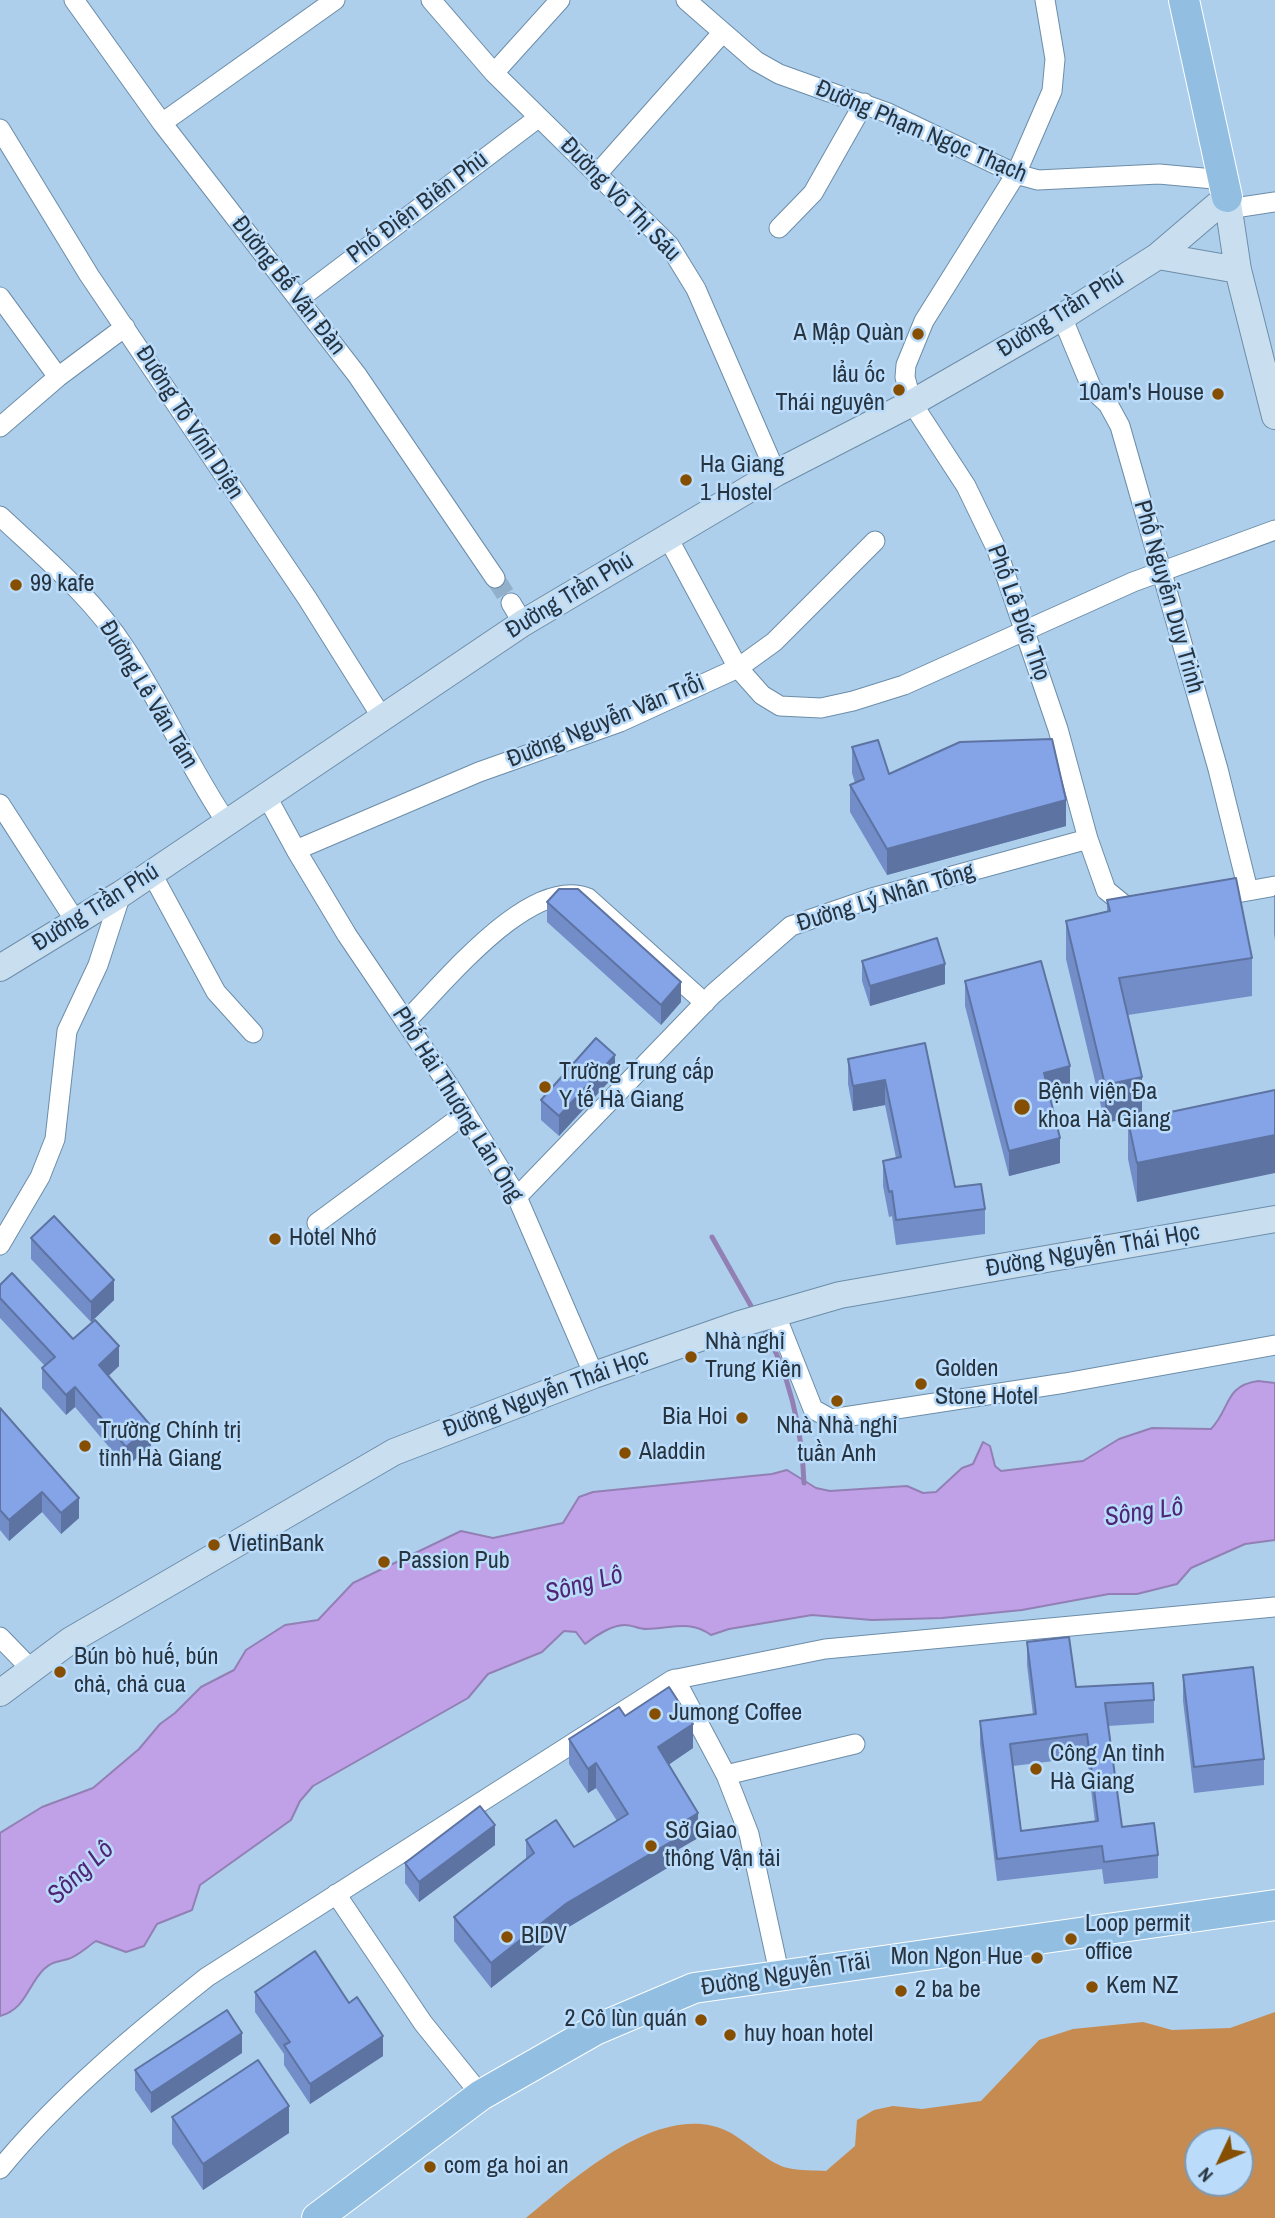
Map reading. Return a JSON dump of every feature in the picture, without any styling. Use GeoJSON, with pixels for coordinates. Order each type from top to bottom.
{"type":"FeatureCollection","features":[{"type":"Feature","properties":{"kind":"main road"},"geometry":{"type":"LineString","coordinates":[[1184,0],[1227,195],[1238,270],[1275,416]]}},
{"type":"Feature","properties":{"kind":"main road","name":"Đường Trần Phú"},"geometry":{"type":"LineString","coordinates":[[0,968],[121,894],[267,797],[381,716],[517,612],[667,538],[776,473],[912,403],[1062,317],[1158,256],[1227,195]]}},
{"type":"Feature","properties":{"kind":"main road"},"geometry":{"type":"LineString","coordinates":[[1158,256],[1238,270]]}},
{"type":"Feature","properties":{"kind":"main road","name":"Đường Nguyễn Thái Học"},"geometry":{"type":"LineString","coordinates":[[0,1693],[71,1640],[394,1452],[594,1375],[740,1324],[840,1295],[1275,1219]]}},
{"type":"Feature","properties":{"kind":"main road","name":"Đường Nguyễn Trãi"},"geometry":{"type":"LineString","coordinates":[[317,2218],[481,2095],[595,2030],[694,1988],[1275,1905]]}},
{"type":"Feature","properties":{"kind":"street","name":"Đường Bế Văn Đàn"},"geometry":{"type":"LineString","coordinates":[[74,0],[162,123],[356,375],[495,579]]}},
{"type":"Feature","properties":{"kind":"street"},"geometry":{"type":"LineString","coordinates":[[162,123],[335,0]]}},
{"type":"Feature","properties":{"kind":"street","name":"Đường Võ Thị Sáu"},"geometry":{"type":"LineString","coordinates":[[430,0],[538,118],[650,223],[685,268],[776,473]]}},
{"type":"Feature","properties":{"kind":"street"},"geometry":{"type":"LineString","coordinates":[[494,73],[559,0]]}},
{"type":"Feature","properties":{"kind":"street","name":"Đường Phạm Ngọc Thạch"},"geometry":{"type":"LineString","coordinates":[[686,0],[756,61],[779,74],[864,103],[1016,174],[1038,180],[1159,174],[1227,195],[1275,202]]}},
{"type":"Feature","properties":{"kind":"street"},"geometry":{"type":"LineString","coordinates":[[912,403],[905,377],[906,365],[924,321],[1016,174],[1052,91],[1055,76],[1053,34],[1045,0]]}},
{"type":"Feature","properties":{"kind":"street"},"geometry":{"type":"LineString","coordinates":[[598,173],[723,32]]}},
{"type":"Feature","properties":{"kind":"street"},"geometry":{"type":"LineString","coordinates":[[779,228],[813,193],[864,103]]}},
{"type":"Feature","properties":{"kind":"street","name":"Phố Điện Biên Phủ"},"geometry":{"type":"LineString","coordinates":[[299,299],[538,118]]}},
{"type":"Feature","properties":{"kind":"street","name":"Đường Tô Vĩnh Diện"},"geometry":{"type":"LineString","coordinates":[[0,128],[56,224],[307,598],[381,716]]}},
{"type":"Feature","properties":{"kind":"street"},"geometry":{"type":"LineString","coordinates":[[0,297],[58,377]]}},
{"type":"Feature","properties":{"kind":"street","name":"Phố Nguyễn Duy Trinh"},"geometry":{"type":"LineString","coordinates":[[1062,317],[1092,389],[1108,404],[1120,426],[1159,572],[1217,769],[1248,890]]}},
{"type":"Feature","properties":{"kind":"street"},"geometry":{"type":"LineString","coordinates":[[0,427],[58,377],[125,327]]}},
{"type":"Feature","properties":{"kind":"street","name":"Phố Lê Đức Thọ"},"geometry":{"type":"LineString","coordinates":[[912,403],[966,486],[997,550],[1026,628],[1065,753],[1088,839]]}},
{"type":"Feature","properties":{"kind":"street","name":"Đường Lê Văn Tám"},"geometry":{"type":"LineString","coordinates":[[0,516],[69,580],[107,623],[125,648],[227,823]]}},
{"type":"Feature","properties":{"kind":"street"},"geometry":{"type":"LineString","coordinates":[[667,538],[738,668],[762,695],[779,706],[821,708],[904,685],[1026,628],[1159,572],[1275,530]]}},
{"type":"Feature","properties":{"kind":"street","name":"Đường Nguyễn Văn Trỗi"},"geometry":{"type":"LineString","coordinates":[[296,850],[479,772],[620,722],[738,668],[774,642],[875,541]]}},
{"type":"Feature","properties":{"kind":"street"},"geometry":{"type":"LineString","coordinates":[[1042,755],[1065,753]]}},
{"type":"Feature","properties":{"kind":"street"},"geometry":{"type":"LineString","coordinates":[[267,797],[296,850]]}},
{"type":"Feature","properties":{"kind":"street"},"geometry":{"type":"LineString","coordinates":[[0,804],[76,922]]}},
{"type":"Feature","properties":{"kind":"street"},"geometry":{"type":"LineString","coordinates":[[1088,839],[1106,890],[1128,908],[1160,908]]}},
{"type":"Feature","properties":{"kind":"street","name":"Đường Lý Nhân Tông"},"geometry":{"type":"LineString","coordinates":[[517,1197],[705,1003],[779,936],[803,921],[1088,839]]}},
{"type":"Feature","properties":{"kind":"street","name":"Phố Hải Thượng Lãn Ông"},"geometry":{"type":"LineString","coordinates":[[296,850],[347,936],[466,1113],[517,1197],[594,1375]]}},
{"type":"Feature","properties":{"kind":"street"},"geometry":{"type":"LineString","coordinates":[[152,874],[216,992],[253,1033]]}},
{"type":"Feature","properties":{"kind":"street"},"geometry":{"type":"LineString","coordinates":[[1198,900],[1275,886]]}},
{"type":"Feature","properties":{"kind":"street"},"geometry":{"type":"LineString","coordinates":[[0,1245],[40,1177],[55,1139],[67,1031],[98,965],[121,894]]}},
{"type":"Feature","properties":{"kind":"street"},"geometry":{"type":"LineString","coordinates":[[406,1021],[511,918],[545,899],[568,894],[588,898],[705,1003]]}},
{"type":"Feature","properties":{"kind":"street"},"geometry":{"type":"LineString","coordinates":[[317,1223],[466,1113]]}},
{"type":"Feature","properties":{"kind":"street"},"geometry":{"type":"LineString","coordinates":[[773,1314],[813,1409],[831,1419],[1065,1383],[1275,1345]]}},
{"type":"Feature","properties":{"kind":"street"},"geometry":{"type":"LineString","coordinates":[[0,2169],[23,2141],[137,2033],[207,1977],[675,1679],[825,1650],[1275,1607]]}},
{"type":"Feature","properties":{"kind":"street"},"geometry":{"type":"LineString","coordinates":[[0,1637],[32,1670]]}},
{"type":"Feature","properties":{"kind":"street"},"geometry":{"type":"LineString","coordinates":[[675,1679],[726,1774],[749,1833],[780,1977]]}},
{"type":"Feature","properties":{"kind":"street"},"geometry":{"type":"LineString","coordinates":[[726,1774],[855,1744]]}},
{"type":"Feature","properties":{"kind":"street"},"geometry":{"type":"LineString","coordinates":[[337,1894],[423,2023],[481,2095]]}},
{"type":"Feature","properties":{"kind":"shaded area"},"geometry":{"type":"Polygon","coordinates":[[[1275,2012],[1275,2218],[526,2218],[594,2164],[621,2147],[676,2125],[703,2124],[729,2132],[781,2166],[797,2170],[826,2171],[855,2146],[857,2120],[874,2110],[893,2106],[922,2109],[981,2101],[1039,2040],[1073,2029],[1143,2022],[1172,2030],[1230,2028],[1275,2012]]]}},
{"type":"Feature","properties":{"kind":"water","name":"Sông Lô"},"geometry":{"type":"Polygon","coordinates":[[[1258,1381],[1275,1383],[1275,1540],[1245,1544],[1191,1568],[1177,1584],[1137,1594],[1109,1594],[1022,1610],[942,1618],[872,1620],[812,1615],[729,1629],[711,1635],[687,1626],[646,1629],[620,1625],[599,1634],[585,1644],[576,1632],[564,1631],[542,1652],[488,1674],[468,1698],[313,1786],[300,1801],[291,1820],[200,1885],[192,1910],[157,1924],[144,1946],[126,1952],[96,1941],[72,1958],[47,1966],[21,2003],[9,2013],[0,2016],[0,1833],[42,1807],[93,1788],[139,1749],[160,1724],[201,1687],[234,1670],[246,1650],[285,1625],[318,1620],[353,1583],[461,1531],[493,1538],[563,1523],[579,1497],[593,1492],[772,1474],[787,1470],[816,1488],[830,1491],[907,1486],[923,1493],[936,1492],[962,1468],[973,1464],[983,1442],[990,1446],[995,1466],[1001,1471],[1083,1461],[1119,1439],[1152,1428],[1211,1429],[1233,1393],[1258,1381]]]}},
{"type":"Feature","properties":{"kind":"building"},"geometry":{"type":"Polygon","coordinates":[[[1052,739],[1066,800],[887,849],[850,785],[864,779],[852,747],[878,740],[889,774],[960,742],[1052,739]]]}},
{"type":"Feature","properties":{"kind":"building"},"geometry":{"type":"Polygon","coordinates":[[[1236,878],[1252,958],[1119,978],[1142,1077],[1105,1085],[1066,921],[1110,911],[1107,900],[1236,878]]]}},
{"type":"Feature","properties":{"kind":"building"},"geometry":{"type":"Polygon","coordinates":[[[559,889],[578,889],[681,982],[661,1005],[547,902],[559,889]]]}},
{"type":"Feature","properties":{"kind":"building"},"geometry":{"type":"Polygon","coordinates":[[[937,938],[945,964],[870,986],[862,961],[937,938]]]}},
{"type":"Feature","properties":{"kind":"building"},"geometry":{"type":"Polygon","coordinates":[[[1041,961],[1070,1066],[1044,1073],[1060,1138],[1009,1151],[965,981],[1041,961]]]}},
{"type":"Feature","properties":{"kind":"building"},"geometry":{"type":"Polygon","coordinates":[[[596,1038],[615,1055],[559,1116],[541,1100],[596,1038]]]}},
{"type":"Feature","properties":{"kind":"building"},"geometry":{"type":"Polygon","coordinates":[[[925,1043],[955,1187],[981,1184],[985,1209],[896,1220],[892,1191],[889,1192],[883,1161],[901,1157],[885,1080],[853,1086],[848,1059],[925,1043]]]}},
{"type":"Feature","properties":{"kind":"building"},"geometry":{"type":"Polygon","coordinates":[[[1275,1090],[1275,1135],[1137,1163],[1128,1121],[1275,1090]]]}},
{"type":"Feature","properties":{"kind":"building"},"geometry":{"type":"Polygon","coordinates":[[[54,1216],[114,1280],[91,1302],[31,1238],[54,1216]]]}},
{"type":"Feature","properties":{"kind":"building"},"geometry":{"type":"Polygon","coordinates":[[[12,1273],[73,1339],[95,1320],[119,1346],[99,1365],[151,1426],[126,1447],[75,1387],[66,1395],[42,1368],[55,1357],[0,1298],[0,1285],[12,1273]]]}},
{"type":"Feature","properties":{"kind":"building"},"geometry":{"type":"Polygon","coordinates":[[[0,1408],[79,1498],[61,1513],[42,1492],[9,1520],[0,1510],[0,1408]]]}},
{"type":"Feature","properties":{"kind":"building"},"geometry":{"type":"Polygon","coordinates":[[[1069,1637],[1076,1687],[1153,1683],[1154,1700],[1105,1703],[1122,1827],[1154,1823],[1158,1855],[1104,1862],[1102,1846],[997,1859],[980,1721],[1036,1714],[1027,1642],[1069,1637]],[[1087,1734],[1010,1744],[1021,1831],[1098,1821],[1087,1734]]]}},
{"type":"Feature","properties":{"kind":"building"},"geometry":{"type":"Polygon","coordinates":[[[1253,1667],[1264,1759],[1194,1767],[1183,1675],[1253,1667]]]}},
{"type":"Feature","properties":{"kind":"building"},"geometry":{"type":"Polygon","coordinates":[[[669,1687],[693,1724],[658,1747],[698,1813],[674,1828],[679,1837],[567,1903],[491,1963],[454,1917],[534,1853],[526,1840],[556,1820],[574,1847],[628,1814],[596,1763],[588,1769],[569,1739],[619,1707],[625,1716],[669,1687]]]}},
{"type":"Feature","properties":{"kind":"building"},"geometry":{"type":"Polygon","coordinates":[[[480,1806],[495,1825],[419,1882],[405,1863],[480,1806]]]}},
{"type":"Feature","properties":{"kind":"building"},"geometry":{"type":"Polygon","coordinates":[[[315,1951],[349,2003],[357,1997],[383,2036],[310,2084],[284,2045],[290,2042],[255,1992],[315,1951]]]}},
{"type":"Feature","properties":{"kind":"building"},"geometry":{"type":"Polygon","coordinates":[[[227,2010],[242,2033],[151,2093],[135,2070],[227,2010]]]}},
{"type":"Feature","properties":{"kind":"building"},"geometry":{"type":"Polygon","coordinates":[[[258,2060],[289,2106],[203,2164],[172,2117],[258,2060]]]}},
{"type":"Feature","properties":{"kind":"waterway"},"geometry":{"type":"LineString","coordinates":[[712,1237],[755,1313]]}},
{"type":"Feature","properties":{"kind":"waterway"},"geometry":{"type":"LineString","coordinates":[[762,1325],[787,1381],[797,1421],[804,1483]]}},
{"type":"Feature","properties":{"kind":"tunnel"},"geometry":{"type":"LineString","coordinates":[[495,578],[511,603]]}},
{"type":"Feature","properties":{"kind":"place","name":"A Mập Quàn"},"geometry":{"type":"Point","coordinates":[918,334]}},
{"type":"Feature","properties":{"kind":"place","name":"lẩu ốc Thái nguyên"},"geometry":{"type":"Point","coordinates":[899,390]}},
{"type":"Feature","properties":{"kind":"place","name":"10am's House"},"geometry":{"type":"Point","coordinates":[1218,394]}},
{"type":"Feature","properties":{"kind":"place","name":"Ha Giang 1 Hostel"},"geometry":{"type":"Point","coordinates":[686,480]}},
{"type":"Feature","properties":{"kind":"place","name":"99 kafe"},"geometry":{"type":"Point","coordinates":[16,585]}},
{"type":"Feature","properties":{"kind":"place","name":"Trường Trung cấp Y tế Hà Giang"},"geometry":{"type":"Point","coordinates":[545,1087]}},
{"type":"Feature","properties":{"kind":"place","name":"Bệnh viện Đa khoa Hà Giang"},"geometry":{"type":"Point","coordinates":[1022,1107]}},
{"type":"Feature","properties":{"kind":"place","name":"Hotel Nhớ"},"geometry":{"type":"Point","coordinates":[275,1239]}},
{"type":"Feature","properties":{"kind":"place","name":"Nhà nghỉ Trung Kiên"},"geometry":{"type":"Point","coordinates":[691,1357]}},
{"type":"Feature","properties":{"kind":"place","name":"Golden Stone Hotel"},"geometry":{"type":"Point","coordinates":[921,1384]}},
{"type":"Feature","properties":{"kind":"place","name":"Nhà Nhà nghỉ tuần Anh"},"geometry":{"type":"Point","coordinates":[837,1401]}},
{"type":"Feature","properties":{"kind":"place","name":"Bia Hoi"},"geometry":{"type":"Point","coordinates":[742,1418]}},
{"type":"Feature","properties":{"kind":"place","name":"Trường Chính trị tỉnh Hà Giang"},"geometry":{"type":"Point","coordinates":[85,1446]}},
{"type":"Feature","properties":{"kind":"place","name":"Aladdin"},"geometry":{"type":"Point","coordinates":[625,1453]}},
{"type":"Feature","properties":{"kind":"place","name":"VietinBank"},"geometry":{"type":"Point","coordinates":[214,1545]}},
{"type":"Feature","properties":{"kind":"place","name":"Passion Pub"},"geometry":{"type":"Point","coordinates":[384,1562]}},
{"type":"Feature","properties":{"kind":"place","name":"Bún bò huế, bún chả, chả cua"},"geometry":{"type":"Point","coordinates":[60,1672]}},
{"type":"Feature","properties":{"kind":"place","name":"Jumong Coffee"},"geometry":{"type":"Point","coordinates":[655,1714]}},
{"type":"Feature","properties":{"kind":"place","name":"Công An tỉnh Hà Giang"},"geometry":{"type":"Point","coordinates":[1036,1769]}},
{"type":"Feature","properties":{"kind":"place","name":"Sở Giao thông Vận tải"},"geometry":{"type":"Point","coordinates":[651,1846]}},
{"type":"Feature","properties":{"kind":"place","name":"BIDV"},"geometry":{"type":"Point","coordinates":[507,1937]}},
{"type":"Feature","properties":{"kind":"place","name":"Loop permit office"},"geometry":{"type":"Point","coordinates":[1071,1939]}},
{"type":"Feature","properties":{"kind":"place","name":"Mon Ngon Hue"},"geometry":{"type":"Point","coordinates":[1037,1958]}},
{"type":"Feature","properties":{"kind":"place","name":"Kem NZ"},"geometry":{"type":"Point","coordinates":[1092,1987]}},
{"type":"Feature","properties":{"kind":"place","name":"2 ba be"},"geometry":{"type":"Point","coordinates":[901,1991]}},
{"type":"Feature","properties":{"kind":"place","name":"2 Cô lùn quán"},"geometry":{"type":"Point","coordinates":[701,2020]}},
{"type":"Feature","properties":{"kind":"place","name":"huy hoan hotel"},"geometry":{"type":"Point","coordinates":[730,2035]}},
{"type":"Feature","properties":{"kind":"place","name":"com ga hoi an"},"geometry":{"type":"Point","coordinates":[430,2167]}}]}
